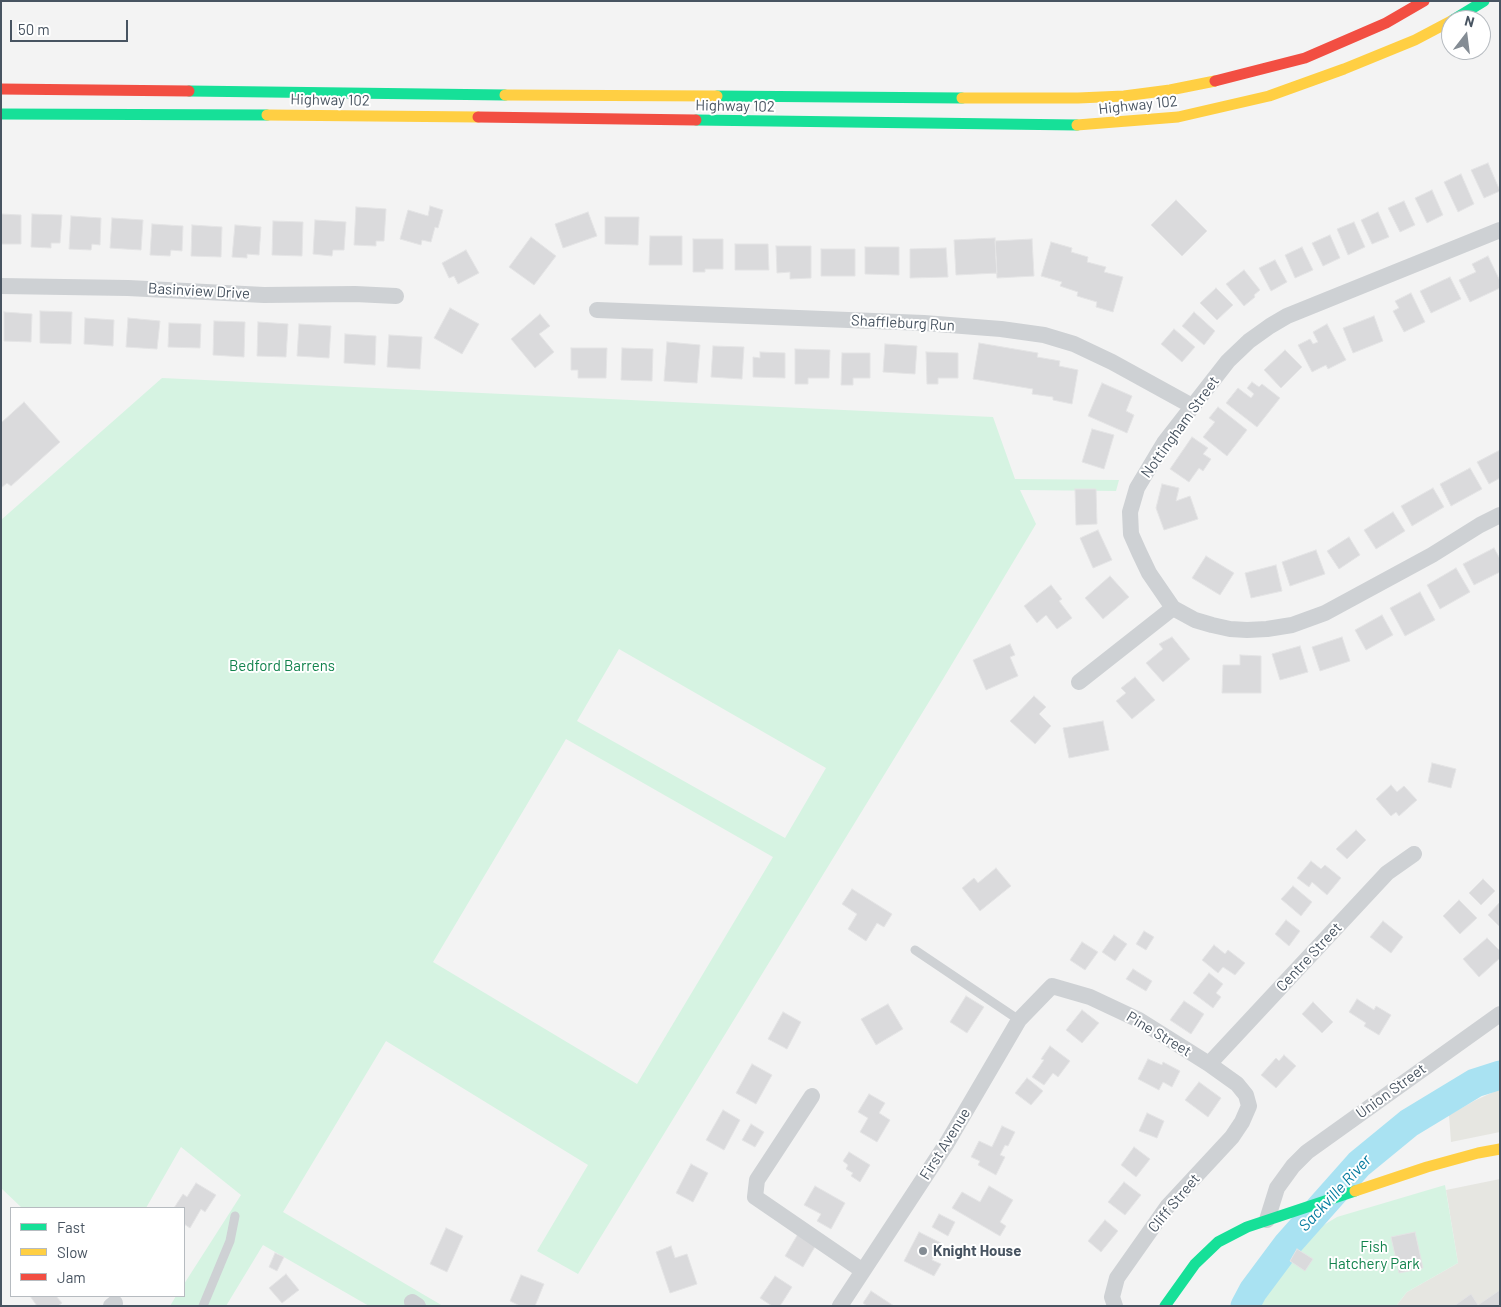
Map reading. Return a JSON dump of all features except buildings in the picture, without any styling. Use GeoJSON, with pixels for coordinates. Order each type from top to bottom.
{"type":"FeatureCollection","features":[{"type":"Feature","properties":{"kind":"main road","name":"Highway 102"},"geometry":{"type":"LineString","coordinates":[[1,90],[879,98],[1078,98],[1124,96],[1216,82],[1305,58],[1386,23],[1424,1]]}},
{"type":"Feature","properties":{"kind":"main road","name":"Highway 102"},"geometry":{"type":"LineString","coordinates":[[1470,10],[1484,1]]}},
{"type":"Feature","properties":{"kind":"main road","name":"Highway 102"},"geometry":{"type":"LineString","coordinates":[[1,114],[314,115],[1084,125],[1178,117],[1269,96],[1388,51],[1441,27]]}},
{"type":"Feature","properties":{"kind":"main road"},"geometry":{"type":"LineString","coordinates":[[1165,1306],[1195,1264],[1218,1242],[1247,1227],[1287,1212],[1427,1167],[1500,1149]]}},
{"type":"Feature","properties":{"kind":"street","name":"Nottingham Street"},"geometry":{"type":"LineString","coordinates":[[1500,230],[1287,316],[1250,341],[1228,361],[1164,443],[1137,488],[1130,512],[1131,534],[1139,552],[1149,573],[1173,608],[1195,620],[1230,629],[1267,629],[1292,625],[1325,613],[1432,555],[1500,514]]}},
{"type":"Feature","properties":{"kind":"street","name":"Basinview Drive"},"geometry":{"type":"LineString","coordinates":[[1,286],[128,288],[264,295],[355,294],[396,296]]}},
{"type":"Feature","properties":{"kind":"street","name":"Shaffleburg Run"},"geometry":{"type":"LineString","coordinates":[[596,310],[924,322],[1044,335],[1074,344],[1112,362],[1192,406]]}},
{"type":"Feature","properties":{"kind":"street"},"geometry":{"type":"LineString","coordinates":[[1079,682],[1173,608]]}},
{"type":"Feature","properties":{"kind":"street","name":"Centre Street"},"geometry":{"type":"LineString","coordinates":[[1209,1064],[1387,873],[1414,854]]}},
{"type":"Feature","properties":{"kind":"street","name":"Pine Street"},"geometry":{"type":"LineString","coordinates":[[1052,986],[1090,997],[1139,1020],[1237,1084],[1246,1094],[1249,1106]]}},
{"type":"Feature","properties":{"kind":"street","name":"First Avenue"},"geometry":{"type":"LineString","coordinates":[[840,1306],[947,1143],[1019,1020],[1052,986]]}},
{"type":"Feature","properties":{"kind":"street","name":"Union Street"},"geometry":{"type":"LineString","coordinates":[[1267,1220],[1277,1188],[1307,1152],[1500,1014]]}},
{"type":"Feature","properties":{"kind":"street"},"geometry":{"type":"LineString","coordinates":[[812,1096],[757,1180],[755,1197],[863,1271]]}},
{"type":"Feature","properties":{"kind":"street","name":"Cliff Street"},"geometry":{"type":"LineString","coordinates":[[1115,1306],[1112,1297],[1118,1278],[1167,1207],[1232,1137],[1242,1122],[1249,1106]]}},
{"type":"Feature","properties":{"kind":"street"},"geometry":{"type":"LineString","coordinates":[[1287,1174],[1285,1195],[1287,1212]]}},
{"type":"Feature","properties":{"kind":"lane"},"geometry":{"type":"LineString","coordinates":[[914,950],[1019,1020]]}},
{"type":"Feature","properties":{"kind":"lane"},"geometry":{"type":"LineString","coordinates":[[203,1306],[230,1241],[235,1216]]}},
{"type":"Feature","properties":{"kind":"shaded area"},"geometry":{"type":"Polygon","coordinates":[[[1500,1089],[1500,1132],[1451,1142],[1449,1115],[1500,1089]]]}},
{"type":"Feature","properties":{"kind":"shaded area"},"geometry":{"type":"Polygon","coordinates":[[[1500,1179],[1500,1306],[1396,1306],[1407,1292],[1458,1263],[1446,1190],[1500,1179]]]}},
{"type":"Feature","properties":{"kind":"green space","name":"Bedford Barrens"},"geometry":{"type":"Polygon","coordinates":[[[162,378],[993,417],[1015,479],[1119,480],[1116,491],[1020,490],[1036,524],[578,1274],[537,1251],[588,1165],[386,1041],[283,1212],[443,1306],[369,1306],[263,1245],[226,1306],[170,1306],[175,1297],[185,1297],[185,1282],[241,1195],[181,1147],[147,1207],[21,1207],[1,1188],[1,520],[162,378]],[[619,649],[577,721],[785,838],[826,768],[619,649]],[[566,739],[433,962],[637,1084],[773,857],[566,739]]]}},
{"type":"Feature","properties":{"kind":"green space","name":"Fish Hatchery Park"},"geometry":{"type":"Polygon","coordinates":[[[1445,1185],[1458,1263],[1407,1292],[1396,1306],[1246,1306],[1254,1294],[1256,1286],[1261,1286],[1264,1283],[1299,1240],[1337,1217],[1445,1185]]]}},
{"type":"Feature","properties":{"kind":"waterway","name":"Sackville River"},"geometry":{"type":"LineString","coordinates":[[1245,1306],[1253,1291],[1288,1244],[1359,1164],[1409,1123],[1475,1083],[1500,1075]]}},
{"type":"Feature","properties":{"kind":"traffic: fast"},"geometry":{"type":"LineString","coordinates":[[1469,10],[1484,1]]}},
{"type":"Feature","properties":{"kind":"traffic: fast"},"geometry":{"type":"LineString","coordinates":[[189,91],[505,95]]}},
{"type":"Feature","properties":{"kind":"traffic: fast"},"geometry":{"type":"LineString","coordinates":[[717,96],[962,98]]}},
{"type":"Feature","properties":{"kind":"traffic: fast"},"geometry":{"type":"LineString","coordinates":[[1,114],[267,115]]}},
{"type":"Feature","properties":{"kind":"traffic: fast"},"geometry":{"type":"LineString","coordinates":[[696,120],[1077,125]]}},
{"type":"Feature","properties":{"kind":"traffic: fast"},"geometry":{"type":"LineString","coordinates":[[1165,1306],[1195,1264],[1218,1242],[1247,1227],[1355,1191]]}},
{"type":"Feature","properties":{"kind":"traffic: slow"},"geometry":{"type":"LineString","coordinates":[[1077,125],[1178,117],[1269,96],[1344,69],[1415,40],[1441,26]]}},
{"type":"Feature","properties":{"kind":"traffic: slow"},"geometry":{"type":"LineString","coordinates":[[962,98],[1124,96],[1170,90],[1215,81]]}},
{"type":"Feature","properties":{"kind":"traffic: slow"},"geometry":{"type":"LineString","coordinates":[[505,95],[717,96]]}},
{"type":"Feature","properties":{"kind":"traffic: slow"},"geometry":{"type":"LineString","coordinates":[[267,115],[478,117]]}},
{"type":"Feature","properties":{"kind":"traffic: slow"},"geometry":{"type":"LineString","coordinates":[[1355,1191],[1427,1167],[1500,1149]]}},
{"type":"Feature","properties":{"kind":"traffic: jam"},"geometry":{"type":"LineString","coordinates":[[1215,81],[1305,58],[1386,23],[1424,1]]}},
{"type":"Feature","properties":{"kind":"traffic: jam"},"geometry":{"type":"LineString","coordinates":[[1,89],[189,91]]}},
{"type":"Feature","properties":{"kind":"traffic: jam"},"geometry":{"type":"LineString","coordinates":[[478,117],[696,120]]}},
{"type":"Feature","properties":{"kind":"place","name":"Knight House"},"geometry":{"type":"Point","coordinates":[923,1251]}}]}
